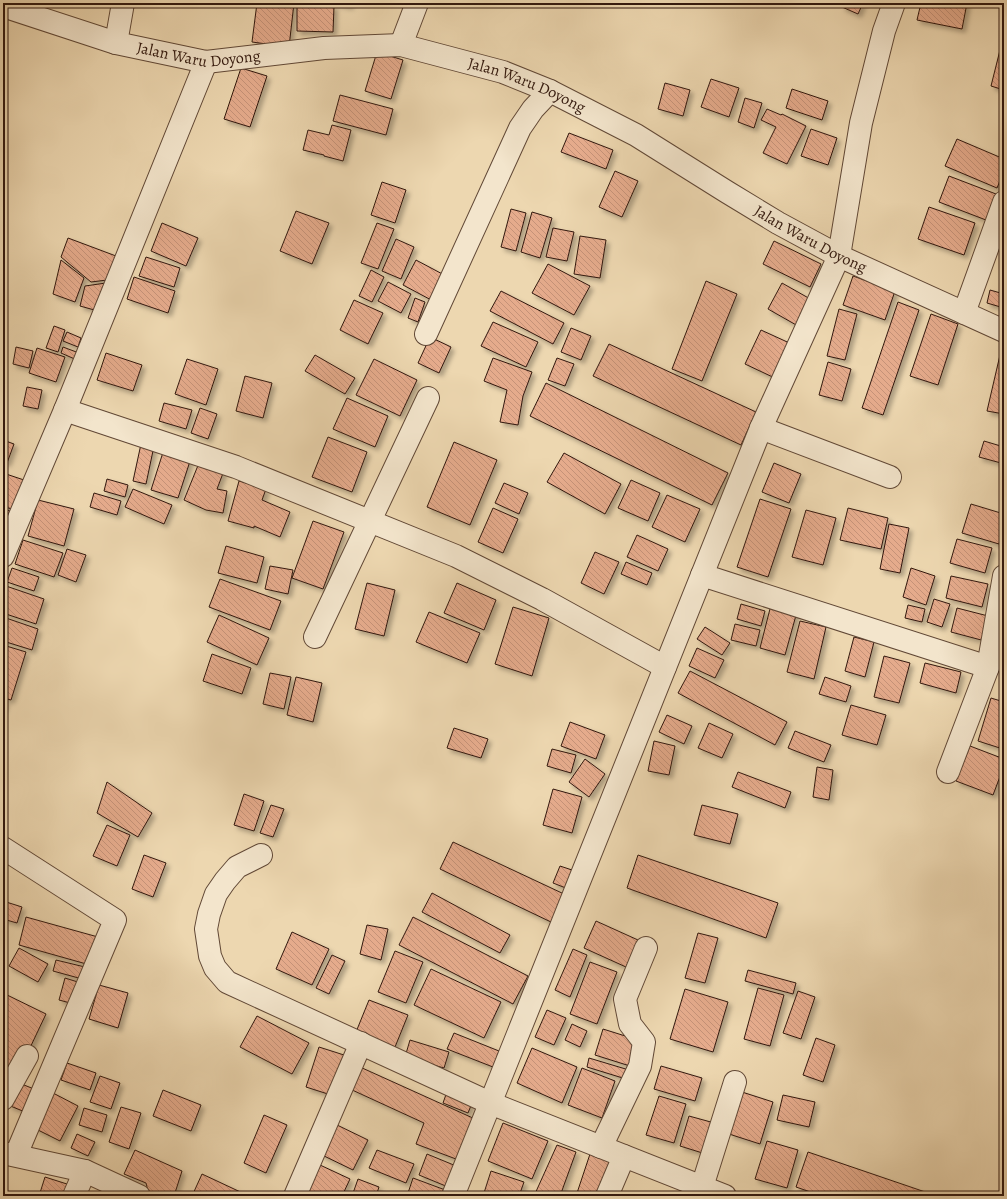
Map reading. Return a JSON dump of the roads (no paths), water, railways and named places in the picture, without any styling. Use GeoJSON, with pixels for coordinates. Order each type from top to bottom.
{"type":"FeatureCollection","features":[{"type":"Feature","properties":{"kind":"street"},"geometry":{"type":"LineString","coordinates":[[116,43],[122,3]]}},
{"type":"Feature","properties":{"kind":"street"},"geometry":{"type":"LineString","coordinates":[[401,45],[417,3]]}},
{"type":"Feature","properties":{"kind":"street"},"geometry":{"type":"LineString","coordinates":[[453,1196],[761,428],[839,256],[861,123],[884,32],[894,3]]}},
{"type":"Feature","properties":{"kind":"street","name":"Jalan Waru Doyong"},"geometry":{"type":"LineString","coordinates":[[3,6],[116,43],[206,62],[324,48],[401,45],[503,72],[550,91],[636,135],[778,223],[839,256],[1004,331]]}},
{"type":"Feature","properties":{"kind":"street"},"geometry":{"type":"LineString","coordinates":[[3,556],[65,410],[206,62]]}},
{"type":"Feature","properties":{"kind":"street"},"geometry":{"type":"LineString","coordinates":[[426,334],[520,128],[533,109],[550,91]]}},
{"type":"Feature","properties":{"kind":"street"},"geometry":{"type":"LineString","coordinates":[[964,313],[1004,202]]}},
{"type":"Feature","properties":{"kind":"street"},"geometry":{"type":"LineString","coordinates":[[315,637],[428,398]]}},
{"type":"Feature","properties":{"kind":"street"},"geometry":{"type":"LineString","coordinates":[[65,410],[236,467],[456,556],[542,599],[665,667]]}},
{"type":"Feature","properties":{"kind":"street"},"geometry":{"type":"LineString","coordinates":[[761,428],[890,477]]}},
{"type":"Feature","properties":{"kind":"street"},"geometry":{"type":"LineString","coordinates":[[702,575],[988,667]]}},
{"type":"Feature","properties":{"kind":"street"},"geometry":{"type":"LineString","coordinates":[[948,772],[988,667],[1004,576]]}},
{"type":"Feature","properties":{"kind":"street"},"geometry":{"type":"LineString","coordinates":[[3,848],[115,920],[10,1154],[85,1171],[139,1196]]}},
{"type":"Feature","properties":{"kind":"street"},"geometry":{"type":"LineString","coordinates":[[261,856],[236,867],[216,894],[209,914],[206,929],[210,956],[215,968],[228,982],[490,1103],[725,1196]]}},
{"type":"Feature","properties":{"kind":"street"},"geometry":{"type":"LineString","coordinates":[[601,1147],[640,1066],[644,1042],[630,1024],[625,999],[646,948]]}},
{"type":"Feature","properties":{"kind":"street"},"geometry":{"type":"LineString","coordinates":[[295,1196],[361,1044]]}},
{"type":"Feature","properties":{"kind":"street"},"geometry":{"type":"LineString","coordinates":[[3,1099],[28,1056]]}},
{"type":"Feature","properties":{"kind":"street"},"geometry":{"type":"LineString","coordinates":[[702,1187],[735,1082]]}},
{"type":"Feature","properties":{"kind":"street"},"geometry":{"type":"LineString","coordinates":[[607,1196],[624,1156]]}},
{"type":"Feature","properties":{"kind":"street"},"geometry":{"type":"LineString","coordinates":[[74,1196],[85,1171]]}}]}
